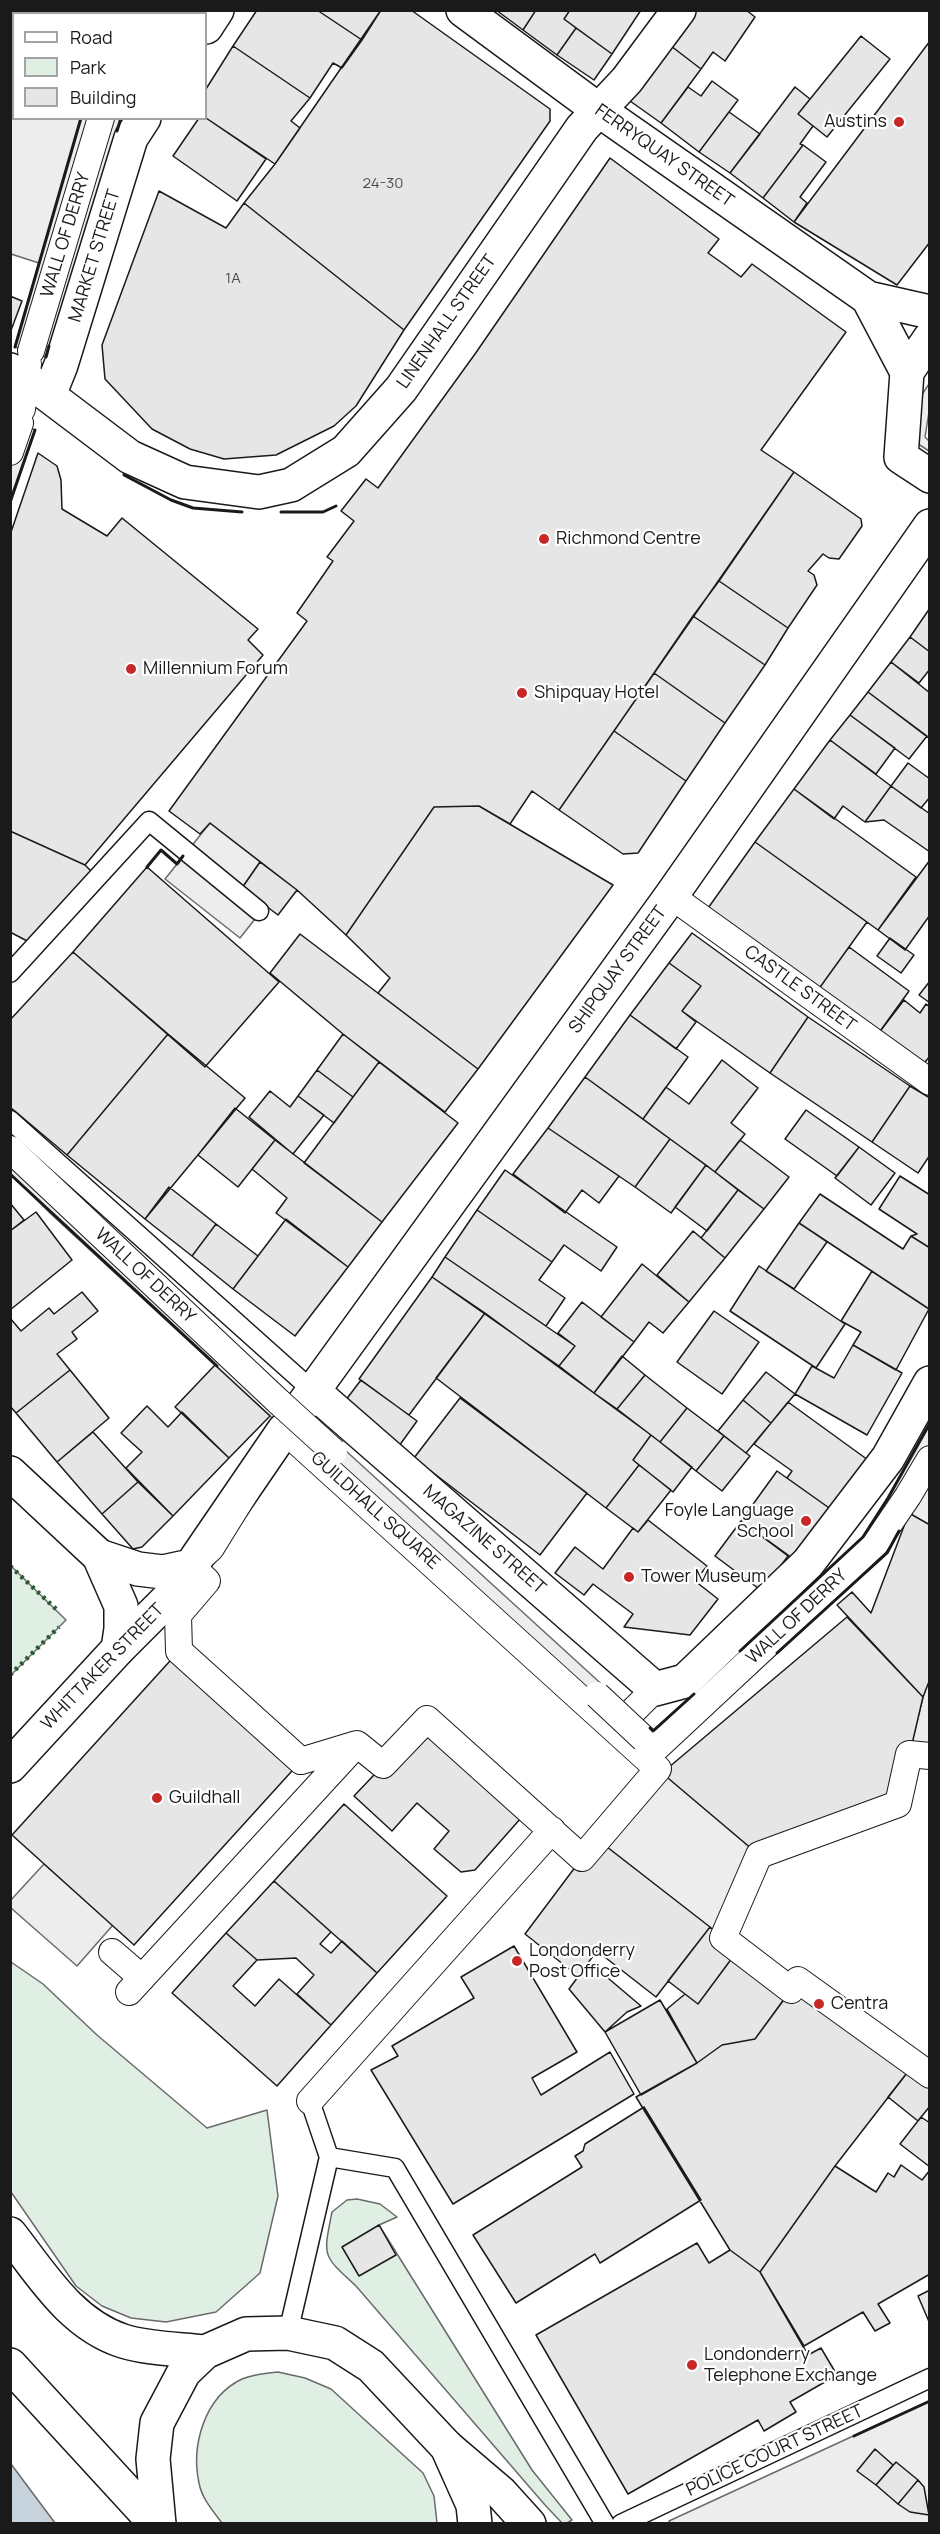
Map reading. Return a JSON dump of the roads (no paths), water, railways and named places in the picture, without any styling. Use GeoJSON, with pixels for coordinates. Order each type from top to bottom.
{"type":"FeatureCollection","features":[{"type":"Feature","properties":{"kind":"main road"},"geometry":{"type":"LineString","coordinates":[[207,25],[217,10]]}},
{"type":"Feature","properties":{"kind":"main road","name":"FERRYQUAY STREET"},"geometry":{"type":"LineString","coordinates":[[464,10],[600,111],[868,298],[930,312]]}},
{"type":"Feature","properties":{"kind":"main road","name":"LINENHALL STREET"},"geometry":{"type":"LineString","coordinates":[[27,383],[130,457],[185,482],[259,492],[291,485],[346,451],[401,389],[582,128],[627,80],[679,10]]}},
{"type":"Feature","properties":{"kind":"main road","name":"MARKET STREET"},"geometry":{"type":"LineString","coordinates":[[27,383],[61,365],[131,138],[143,120]]}},
{"type":"Feature","properties":{"kind":"main road","name":"FERRYQUAY STREET"},"geometry":{"type":"LineString","coordinates":[[868,298],[907,372]]}},
{"type":"Feature","properties":{"kind":"main road"},"geometry":{"type":"LineString","coordinates":[[930,338],[907,372],[901,457],[930,476]]}},
{"type":"Feature","properties":{"kind":"main road","name":"SHIPQUAY STREET"},"geometry":{"type":"LineString","coordinates":[[191,1566],[294,1408],[671,896],[930,526]]}},
{"type":"Feature","properties":{"kind":"main road","name":"MAGAZINE STREET"},"geometry":{"type":"LineString","coordinates":[[294,1408],[644,1700],[685,1681],[808,1563],[888,1458],[930,1383]]}},
{"type":"Feature","properties":{"kind":"main road"},"geometry":{"type":"LineString","coordinates":[[10,1473],[99,1556],[121,1606],[122,1629],[118,1649]]}},
{"type":"Feature","properties":{"kind":"main road"},"geometry":{"type":"LineString","coordinates":[[99,1556],[138,1569],[163,1572],[191,1566]]}},
{"type":"Feature","properties":{"kind":"main road","name":"WHITTAKER STREET"},"geometry":{"type":"LineString","coordinates":[[10,1766],[118,1649],[177,1590],[191,1566]]}},
{"type":"Feature","properties":{"kind":"main road"},"geometry":{"type":"LineString","coordinates":[[10,2234],[68,2307],[94,2329],[124,2342],[205,2352]]}},
{"type":"Feature","properties":{"kind":"main road"},"geometry":{"type":"LineString","coordinates":[[158,2523],[153,2459],[157,2423],[183,2372],[205,2352],[246,2334],[288,2333],[335,2343],[371,2366],[447,2447],[501,2493],[529,2523]]}},
{"type":"Feature","properties":{"kind":"main road"},"geometry":{"type":"LineString","coordinates":[[10,2366],[158,2523]]}},
{"type":"Feature","properties":{"kind":"main road"},"geometry":{"type":"LineString","coordinates":[[447,2447],[473,2505],[475,2523]]}},
{"type":"Feature","properties":{"kind":"street","name":"WALL OF DERRY"},"geometry":{"type":"LineString","coordinates":[[10,452],[100,120]]}},
{"type":"Feature","properties":{"kind":"street","name":"CASTLE STREET"},"geometry":{"type":"LineString","coordinates":[[671,896],[930,1082]]}},
{"type":"Feature","properties":{"kind":"street","name":"WALL OF DERRY"},"geometry":{"type":"LineString","coordinates":[[10,1149],[294,1408],[334,1452],[655,1749],[876,1543],[930,1459]]}},
{"type":"Feature","properties":{"kind":"street","name":"GUILDHALL SQUARE"},"geometry":{"type":"LineString","coordinates":[[294,1408],[658,1768],[582,1858],[427,1719],[383,1765],[357,1744]]}},
{"type":"Feature","properties":{"kind":"street"},"geometry":{"type":"LineString","coordinates":[[191,1566],[207,1581],[178,1615],[179,1650],[301,1761],[357,1744]]}},
{"type":"Feature","properties":{"kind":"street"},"geometry":{"type":"LineString","coordinates":[[112,1952],[135,1985],[357,1744]]}},
{"type":"Feature","properties":{"kind":"street"},"geometry":{"type":"LineString","coordinates":[[930,1756],[909,1754],[898,1804],[759,1855],[723,1938],[791,1990],[798,1980],[930,2075]]}},
{"type":"Feature","properties":{"kind":"street"},"geometry":{"type":"LineString","coordinates":[[310,2101],[552,1830]]}},
{"type":"Feature","properties":{"kind":"lane"},"geometry":{"type":"LineString","coordinates":[[10,973],[149,821],[259,911]]}},
{"type":"Feature","properties":{"kind":"lane"},"geometry":{"type":"LineString","coordinates":[[10,1120],[294,1408]]}},
{"type":"Feature","properties":{"kind":"lane"},"geometry":{"type":"LineString","coordinates":[[288,2333],[329,2157],[310,2101]]}},
{"type":"Feature","properties":{"kind":"lane"},"geometry":{"type":"LineString","coordinates":[[329,2157],[395,2168],[605,2523]]}},
{"type":"Feature","properties":{"kind":"lane","name":"POLICE COURT STREET"},"geometry":{"type":"LineString","coordinates":[[621,2523],[930,2378]]}},
{"type":"Feature","properties":{"kind":"place","name":"Austins"},"geometry":{"type":"Point","coordinates":[899,122]}},
{"type":"Feature","properties":{"kind":"place","name":"Richmond Centre"},"geometry":{"type":"Point","coordinates":[544,539]}},
{"type":"Feature","properties":{"kind":"place","name":"Millennium Forum"},"geometry":{"type":"Point","coordinates":[131,669]}},
{"type":"Feature","properties":{"kind":"place","name":"Shipquay Hotel"},"geometry":{"type":"Point","coordinates":[522,693]}},
{"type":"Feature","properties":{"kind":"place","name":"Foyle Language School"},"geometry":{"type":"Point","coordinates":[806,1521]}},
{"type":"Feature","properties":{"kind":"place","name":"Tower Museum"},"geometry":{"type":"Point","coordinates":[629,1577]}},
{"type":"Feature","properties":{"kind":"place","name":"Guildhall"},"geometry":{"type":"Point","coordinates":[157,1798]}},
{"type":"Feature","properties":{"kind":"place","name":"Londonderry Post Office"},"geometry":{"type":"Point","coordinates":[517,1961]}},
{"type":"Feature","properties":{"kind":"place","name":"Centra"},"geometry":{"type":"Point","coordinates":[819,2004]}},
{"type":"Feature","properties":{"kind":"place","name":"Londonderry Telephone Exchange"},"geometry":{"type":"Point","coordinates":[692,2365]}}]}
